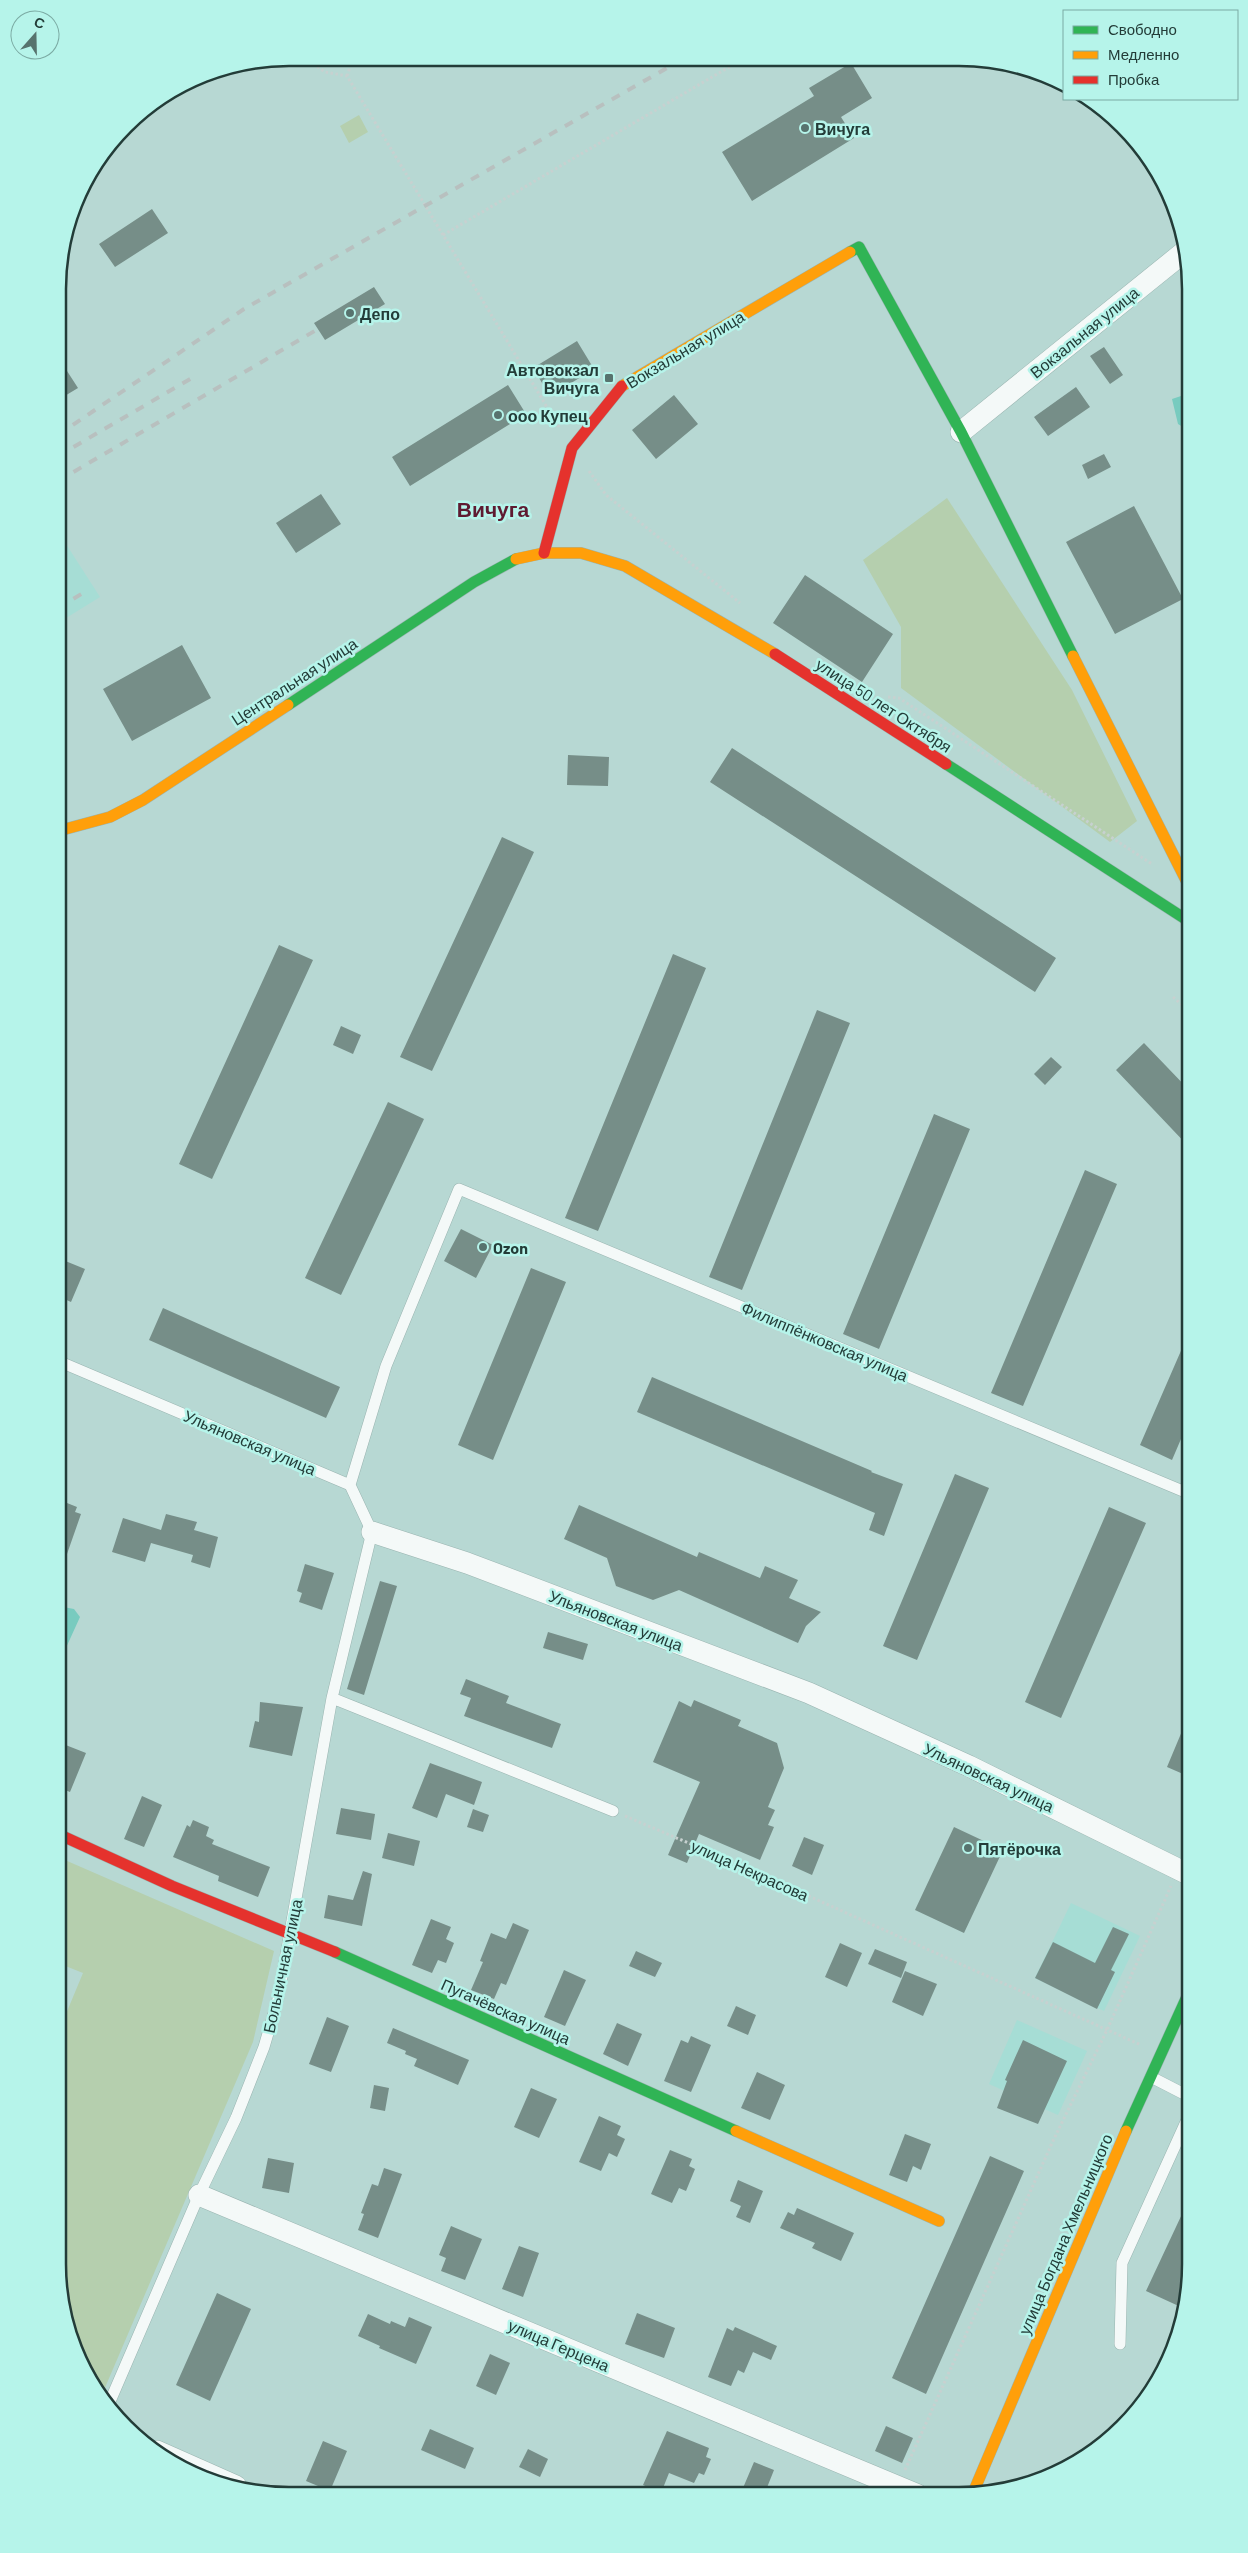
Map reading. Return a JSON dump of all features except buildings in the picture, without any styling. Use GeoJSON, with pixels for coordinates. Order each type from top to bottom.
{"type":"FeatureCollection","features":[{"type":"Feature","properties":{"kind":"street","name":"Вокзальная улица"},"geometry":{"type":"LineString","coordinates":[[544,553],[572,448],[624,383],[859,247],[961,432],[1179,256]]}},
{"type":"Feature","properties":{"kind":"street"},"geometry":{"type":"LineString","coordinates":[[961,432],[1182,872]]}},
{"type":"Feature","properties":{"kind":"street","name":"Центральная улица"},"geometry":{"type":"LineString","coordinates":[[66,829],[110,817],[143,800],[474,582],[514,560],[544,553]]}},
{"type":"Feature","properties":{"kind":"street","name":"улица 50 лет Октября"},"geometry":{"type":"LineString","coordinates":[[544,553],[581,553],[625,566],[752,640],[1182,917]]}},
{"type":"Feature","properties":{"kind":"street","name":"Ульяновская улица"},"geometry":{"type":"LineString","coordinates":[[372,1532],[467,1563],[809,1693],[970,1766],[1182,1871]]}},
{"type":"Feature","properties":{"kind":"street","name":"Пугачёвская улица"},"geometry":{"type":"LineString","coordinates":[[66,1838],[172,1886],[292,1933],[939,2221]]}},
{"type":"Feature","properties":{"kind":"street","name":"улица Богдана Хмельницкого"},"geometry":{"type":"LineString","coordinates":[[976,2486],[1111,2165],[1182,2008]]}},
{"type":"Feature","properties":{"kind":"street","name":"улица Герцена"},"geometry":{"type":"LineString","coordinates":[[199,2195],[898,2487]]}},
{"type":"Feature","properties":{"kind":"lane","name":"Филиппёнковская улица"},"geometry":{"type":"LineString","coordinates":[[350,1485],[386,1366],[459,1189],[1182,1491]]}},
{"type":"Feature","properties":{"kind":"lane","name":"Ульяновская улица"},"geometry":{"type":"LineString","coordinates":[[66,1364],[350,1485]]}},
{"type":"Feature","properties":{"kind":"lane"},"geometry":{"type":"LineString","coordinates":[[350,1485],[372,1532]]}},
{"type":"Feature","properties":{"kind":"lane","name":"Больничная улица"},"geometry":{"type":"LineString","coordinates":[[111,2398],[199,2195],[236,2118],[264,2048],[278,1999],[292,1933],[332,1698],[372,1532]]}},
{"type":"Feature","properties":{"kind":"lane"},"geometry":{"type":"LineString","coordinates":[[332,1698],[613,1811]]}},
{"type":"Feature","properties":{"kind":"lane"},"geometry":{"type":"LineString","coordinates":[[1151,2077],[1182,2093]]}},
{"type":"Feature","properties":{"kind":"lane"},"geometry":{"type":"LineString","coordinates":[[1120,2344],[1122,2264],[1182,2131]]}},
{"type":"Feature","properties":{"kind":"path"},"geometry":{"type":"LineString","coordinates":[[317,66],[325,72],[347,76],[572,448],[606,495],[742,605]]}},
{"type":"Feature","properties":{"kind":"path"},"geometry":{"type":"LineString","coordinates":[[347,76],[350,66]]}},
{"type":"Feature","properties":{"kind":"path"},"geometry":{"type":"LineString","coordinates":[[443,235],[731,66]]}},
{"type":"Feature","properties":{"kind":"path"},"geometry":{"type":"LineString","coordinates":[[884,697],[899,698],[1157,868]]}},
{"type":"Feature","properties":{"kind":"path"},"geometry":{"type":"LineString","coordinates":[[1173,997],[1182,1005]]}},
{"type":"Feature","properties":{"kind":"path","name":"улица Некрасова"},"geometry":{"type":"LineString","coordinates":[[613,1811],[726,1859],[1162,2054]]}},
{"type":"Feature","properties":{"kind":"path"},"geometry":{"type":"LineString","coordinates":[[898,2487],[1053,2141],[1182,1878]]}},
{"type":"Feature","properties":{"kind":"shaded area"},"geometry":{"type":"Polygon","coordinates":[[[359,115],[368,132],[349,143],[340,126],[359,115]]]}},
{"type":"Feature","properties":{"kind":"shaded area"},"geometry":{"type":"Polygon","coordinates":[[[1182,396],[1182,426],[1178,424],[1172,399],[1182,396]]]}},
{"type":"Feature","properties":{"kind":"shaded area"},"geometry":{"type":"Polygon","coordinates":[[[947,498],[1072,690],[1137,821],[1110,842],[901,688],[901,627],[863,560],[947,498]]]}},
{"type":"Feature","properties":{"kind":"shaded area"},"geometry":{"type":"Polygon","coordinates":[[[66,544],[100,597],[66,618],[66,544]]]}},
{"type":"Feature","properties":{"kind":"shaded area"},"geometry":{"type":"Polygon","coordinates":[[[66,1608],[74,1609],[80,1617],[66,1648],[66,1608]]]}},
{"type":"Feature","properties":{"kind":"shaded area"},"geometry":{"type":"Polygon","coordinates":[[[66,1860],[274,1951],[253,2042],[105,2389],[89,2362],[78,2335],[68,2293],[66,2264],[66,2014],[83,1973],[66,1966],[66,1860]]]}},
{"type":"Feature","properties":{"kind":"shaded area"},"geometry":{"type":"Polygon","coordinates":[[[1071,1903],[1140,1936],[1104,2011],[1035,1978],[1071,1903]]]}},
{"type":"Feature","properties":{"kind":"shaded area"},"geometry":{"type":"Polygon","coordinates":[[[1017,2020],[1087,2051],[1058,2115],[989,2084],[1017,2020]]]}},
{"type":"Feature","properties":{"kind":"railway"},"geometry":{"type":"LineString","coordinates":[[66,430],[244,309],[670,66]]}},
{"type":"Feature","properties":{"kind":"railway"},"geometry":{"type":"LineString","coordinates":[[66,476],[318,329]]}},
{"type":"Feature","properties":{"kind":"railway"},"geometry":{"type":"LineString","coordinates":[[66,451],[197,375]]}},
{"type":"Feature","properties":{"kind":"railway"},"geometry":{"type":"LineString","coordinates":[[66,603],[88,590]]}},
{"type":"Feature","properties":{"kind":"traffic: fast"},"geometry":{"type":"LineString","coordinates":[[850,252],[859,247],[961,432],[1073,656]]}},
{"type":"Feature","properties":{"kind":"traffic: fast"},"geometry":{"type":"LineString","coordinates":[[288,705],[474,582],[516,559]]}},
{"type":"Feature","properties":{"kind":"traffic: fast"},"geometry":{"type":"LineString","coordinates":[[946,764],[1182,917]]}},
{"type":"Feature","properties":{"kind":"traffic: fast"},"geometry":{"type":"LineString","coordinates":[[335,1952],[736,2131]]}},
{"type":"Feature","properties":{"kind":"traffic: fast"},"geometry":{"type":"LineString","coordinates":[[1126,2131],[1182,2008]]}},
{"type":"Feature","properties":{"kind":"traffic: slow"},"geometry":{"type":"LineString","coordinates":[[622,386],[850,252]]}},
{"type":"Feature","properties":{"kind":"traffic: slow"},"geometry":{"type":"LineString","coordinates":[[516,559],[544,553],[581,553],[625,566],[775,654]]}},
{"type":"Feature","properties":{"kind":"traffic: slow"},"geometry":{"type":"LineString","coordinates":[[1073,656],[1182,872]]}},
{"type":"Feature","properties":{"kind":"traffic: slow"},"geometry":{"type":"LineString","coordinates":[[66,829],[110,817],[143,800],[288,705]]}},
{"type":"Feature","properties":{"kind":"traffic: slow"},"geometry":{"type":"LineString","coordinates":[[736,2131],[939,2221]]}},
{"type":"Feature","properties":{"kind":"traffic: slow"},"geometry":{"type":"LineString","coordinates":[[976,2486],[1126,2131]]}},
{"type":"Feature","properties":{"kind":"traffic: jam"},"geometry":{"type":"LineString","coordinates":[[544,553],[572,448],[622,386]]}},
{"type":"Feature","properties":{"kind":"traffic: jam"},"geometry":{"type":"LineString","coordinates":[[775,654],[946,764]]}},
{"type":"Feature","properties":{"kind":"traffic: jam"},"geometry":{"type":"LineString","coordinates":[[66,1838],[172,1886],[335,1952]]}},
{"type":"Feature","properties":{"kind":"place","name":"Вичуга"},"geometry":{"type":"Point","coordinates":[805,128]}},
{"type":"Feature","properties":{"kind":"place","name":"Депо"},"geometry":{"type":"Point","coordinates":[350,313]}},
{"type":"Feature","properties":{"kind":"place","name":"Автовокзал Вичуга"},"geometry":{"type":"Point","coordinates":[609,378]}},
{"type":"Feature","properties":{"kind":"place","name":"ооо Купец"},"geometry":{"type":"Point","coordinates":[498,415]}},
{"type":"Feature","properties":{"kind":"place","name":"Ozon"},"geometry":{"type":"Point","coordinates":[483,1247]}},
{"type":"Feature","properties":{"kind":"place","name":"Пятёрочка"},"geometry":{"type":"Point","coordinates":[968,1848]}},
{"type":"Feature","properties":{"kind":"district","name":"Вичуга"},"geometry":{"type":"Point","coordinates":[493,508]}}]}
